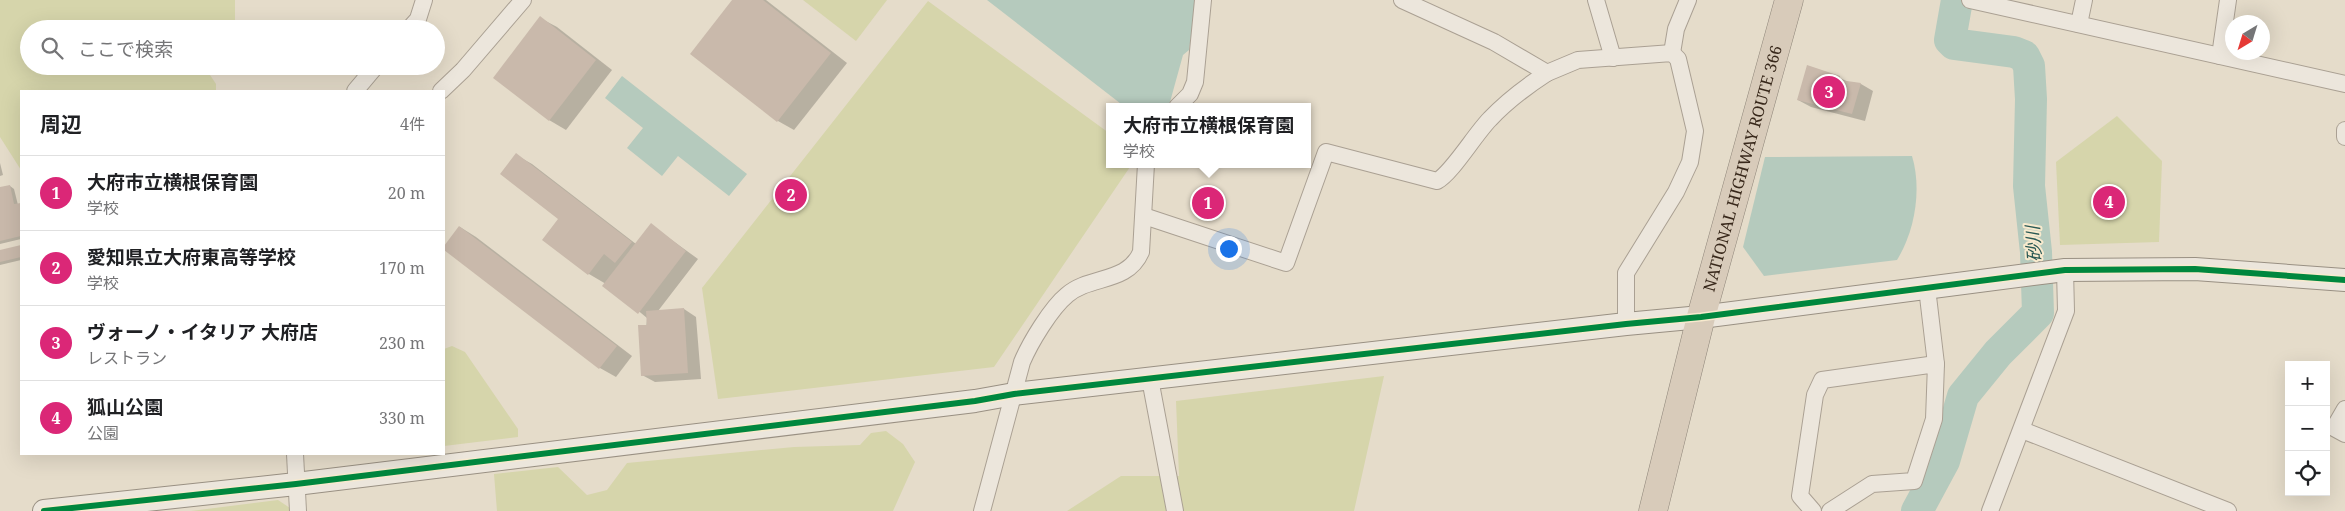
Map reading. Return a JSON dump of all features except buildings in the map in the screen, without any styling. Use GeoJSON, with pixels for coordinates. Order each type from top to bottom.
{"type":"FeatureCollection","features":[{"type":"Feature","properties":{"kind":"highway","name":"NATIONAL HIGHWAY ROUTE 366"},"geometry":{"type":"LineString","coordinates":[[1655,507],[1701,318],[1784,2]]}},
{"type":"Feature","properties":{"kind":"street"},"geometry":{"type":"LineString","coordinates":[[417,20],[424,0]]}},
{"type":"Feature","properties":{"kind":"street"},"geometry":{"type":"LineString","coordinates":[[442,90],[463,70],[523,0]]}},
{"type":"Feature","properties":{"kind":"street"},"geometry":{"type":"LineString","coordinates":[[1181,103],[1190,94],[1196,82],[1203,0]]}},
{"type":"Feature","properties":{"kind":"street"},"geometry":{"type":"LineString","coordinates":[[1402,0],[1494,42],[1547,73]]}},
{"type":"Feature","properties":{"kind":"street"},"geometry":{"type":"LineString","coordinates":[[1596,0],[1613,58]]}},
{"type":"Feature","properties":{"kind":"street"},"geometry":{"type":"LineString","coordinates":[[1672,53],[1676,30],[1688,0]]}},
{"type":"Feature","properties":{"kind":"street"},"geometry":{"type":"LineString","coordinates":[[2079,24],[2084,0]]}},
{"type":"Feature","properties":{"kind":"street"},"geometry":{"type":"LineString","coordinates":[[2220,56],[2228,0]]}},
{"type":"Feature","properties":{"kind":"street"},"geometry":{"type":"LineString","coordinates":[[1977,2],[2345,84]]}},
{"type":"Feature","properties":{"kind":"street"},"geometry":{"type":"LineString","coordinates":[[1144,216],[1286,263],[1326,152],[1437,180],[1445,177],[1470,142],[1491,118],[1547,73],[1578,60],[1672,53],[1678,59],[1695,131],[1690,162],[1671,200],[1626,273],[1626,324]]}},
{"type":"Feature","properties":{"kind":"street"},"geometry":{"type":"LineString","coordinates":[[356,90],[368,75]]}},
{"type":"Feature","properties":{"kind":"street"},"geometry":{"type":"LineString","coordinates":[[2345,130],[2345,137]]}},
{"type":"Feature","properties":{"kind":"street"},"geometry":{"type":"LineString","coordinates":[[982,511],[1022,362],[1029,344],[1066,295],[1132,267],[1141,252],[1146,168]]}},
{"type":"Feature","properties":{"kind":"street"},"geometry":{"type":"LineString","coordinates":[[44,511],[296,484],[966,403],[1014,394],[1626,324],[1701,318],[2059,272],[2195,269],[2345,280]]}},
{"type":"Feature","properties":{"kind":"street"},"geometry":{"type":"LineString","coordinates":[[1990,511],[2066,311],[2059,272]]}},
{"type":"Feature","properties":{"kind":"street"},"geometry":{"type":"LineString","coordinates":[[1830,511],[1872,484],[1914,481],[1934,419],[1936,364],[1926,288]]}},
{"type":"Feature","properties":{"kind":"street"},"geometry":{"type":"LineString","coordinates":[[1813,511],[1800,496],[1815,395],[1822,380],[1936,364]]}},
{"type":"Feature","properties":{"kind":"street"},"geometry":{"type":"LineString","coordinates":[[1150,379],[1175,511]]}},
{"type":"Feature","properties":{"kind":"street"},"geometry":{"type":"LineString","coordinates":[[2345,409],[2334,428],[2345,434]]}},
{"type":"Feature","properties":{"kind":"street"},"geometry":{"type":"LineString","coordinates":[[2022,430],[2228,511]]}},
{"type":"Feature","properties":{"kind":"street"},"geometry":{"type":"LineString","coordinates":[[295,455],[298,511]]}},
{"type":"Feature","properties":{"kind":"green space"},"geometry":{"type":"Polygon","coordinates":[[[0,0],[235,0],[235,20],[20,20],[20,75],[210,75],[216,84],[216,90],[20,90],[20,168],[0,137],[0,0]]]}},
{"type":"Feature","properties":{"kind":"green space"},"geometry":{"type":"Polygon","coordinates":[[[803,0],[887,0],[856,41],[803,0]]]}},
{"type":"Feature","properties":{"kind":"green space"},"geometry":{"type":"Polygon","coordinates":[[[928,1],[1106,131],[1106,168],[1129,168],[994,367],[718,399],[702,288],[928,1]]]}},
{"type":"Feature","properties":{"kind":"green space"},"geometry":{"type":"Polygon","coordinates":[[[2117,116],[2162,161],[2159,242],[2060,245],[2056,162],[2117,116]]]}},
{"type":"Feature","properties":{"kind":"green space"},"geometry":{"type":"Polygon","coordinates":[[[452,346],[465,352],[518,429],[518,437],[445,446],[445,349],[452,346]]]}},
{"type":"Feature","properties":{"kind":"green space"},"geometry":{"type":"Polygon","coordinates":[[[1384,376],[1354,511],[1067,511],[1121,476],[1179,476],[1176,401],[1384,376]]]}},
{"type":"Feature","properties":{"kind":"green space"},"geometry":{"type":"Polygon","coordinates":[[[886,431],[903,444],[915,462],[893,511],[497,511],[494,474],[558,467],[587,495],[607,490],[627,463],[794,447],[860,445],[871,433],[886,431]]]}},
{"type":"Feature","properties":{"kind":"green space"},"geometry":{"type":"Polygon","coordinates":[[[278,500],[290,508],[290,511],[191,511],[278,500]]]}},
{"type":"Feature","properties":{"kind":"shaded area"},"geometry":{"type":"Polygon","coordinates":[[[987,0],[1196,0],[1189,50],[1183,55],[1170,102],[1120,103],[987,0]]]}},
{"type":"Feature","properties":{"kind":"shaded area"},"geometry":{"type":"Polygon","coordinates":[[[622,76],[747,174],[729,196],[678,156],[662,176],[627,148],[643,128],[605,98],[622,76]]]}},
{"type":"Feature","properties":{"kind":"shaded area"},"geometry":{"type":"Polygon","coordinates":[[[1912,156],[1916,182],[1915,210],[1908,236],[1897,260],[1764,276],[1743,247],[1765,157],[1912,156]]]}},
{"type":"Feature","properties":{"kind":"waterway","name":"砂川"},"geometry":{"type":"LineString","coordinates":[[1917,511],[1944,461],[1963,396],[1998,353],[2038,313],[2036,252],[2029,186],[2031,99],[2029,66],[2024,56],[2014,52],[1954,44],[1950,40],[1957,0]]}},
{"type":"Feature","properties":{"kind":"cycle path"},"geometry":{"type":"LineString","coordinates":[[44,511],[296,484],[975,401],[1014,394],[1701,317],[2065,270],[2195,269],[2345,280]]}},
{"type":"Feature","properties":{"kind":"place","name":"ヴォーノ・イタリア 大府店"},"geometry":{"type":"Point","coordinates":[1829,92]}},
{"type":"Feature","properties":{"kind":"place","name":"愛知県立大府東高等学校"},"geometry":{"type":"Point","coordinates":[791,195]}},
{"type":"Feature","properties":{"kind":"place","name":"狐山公園"},"geometry":{"type":"Point","coordinates":[2109,202]}},
{"type":"Feature","properties":{"kind":"place","name":"大府市立横根保育園"},"geometry":{"type":"Point","coordinates":[1208,203]}}]}
